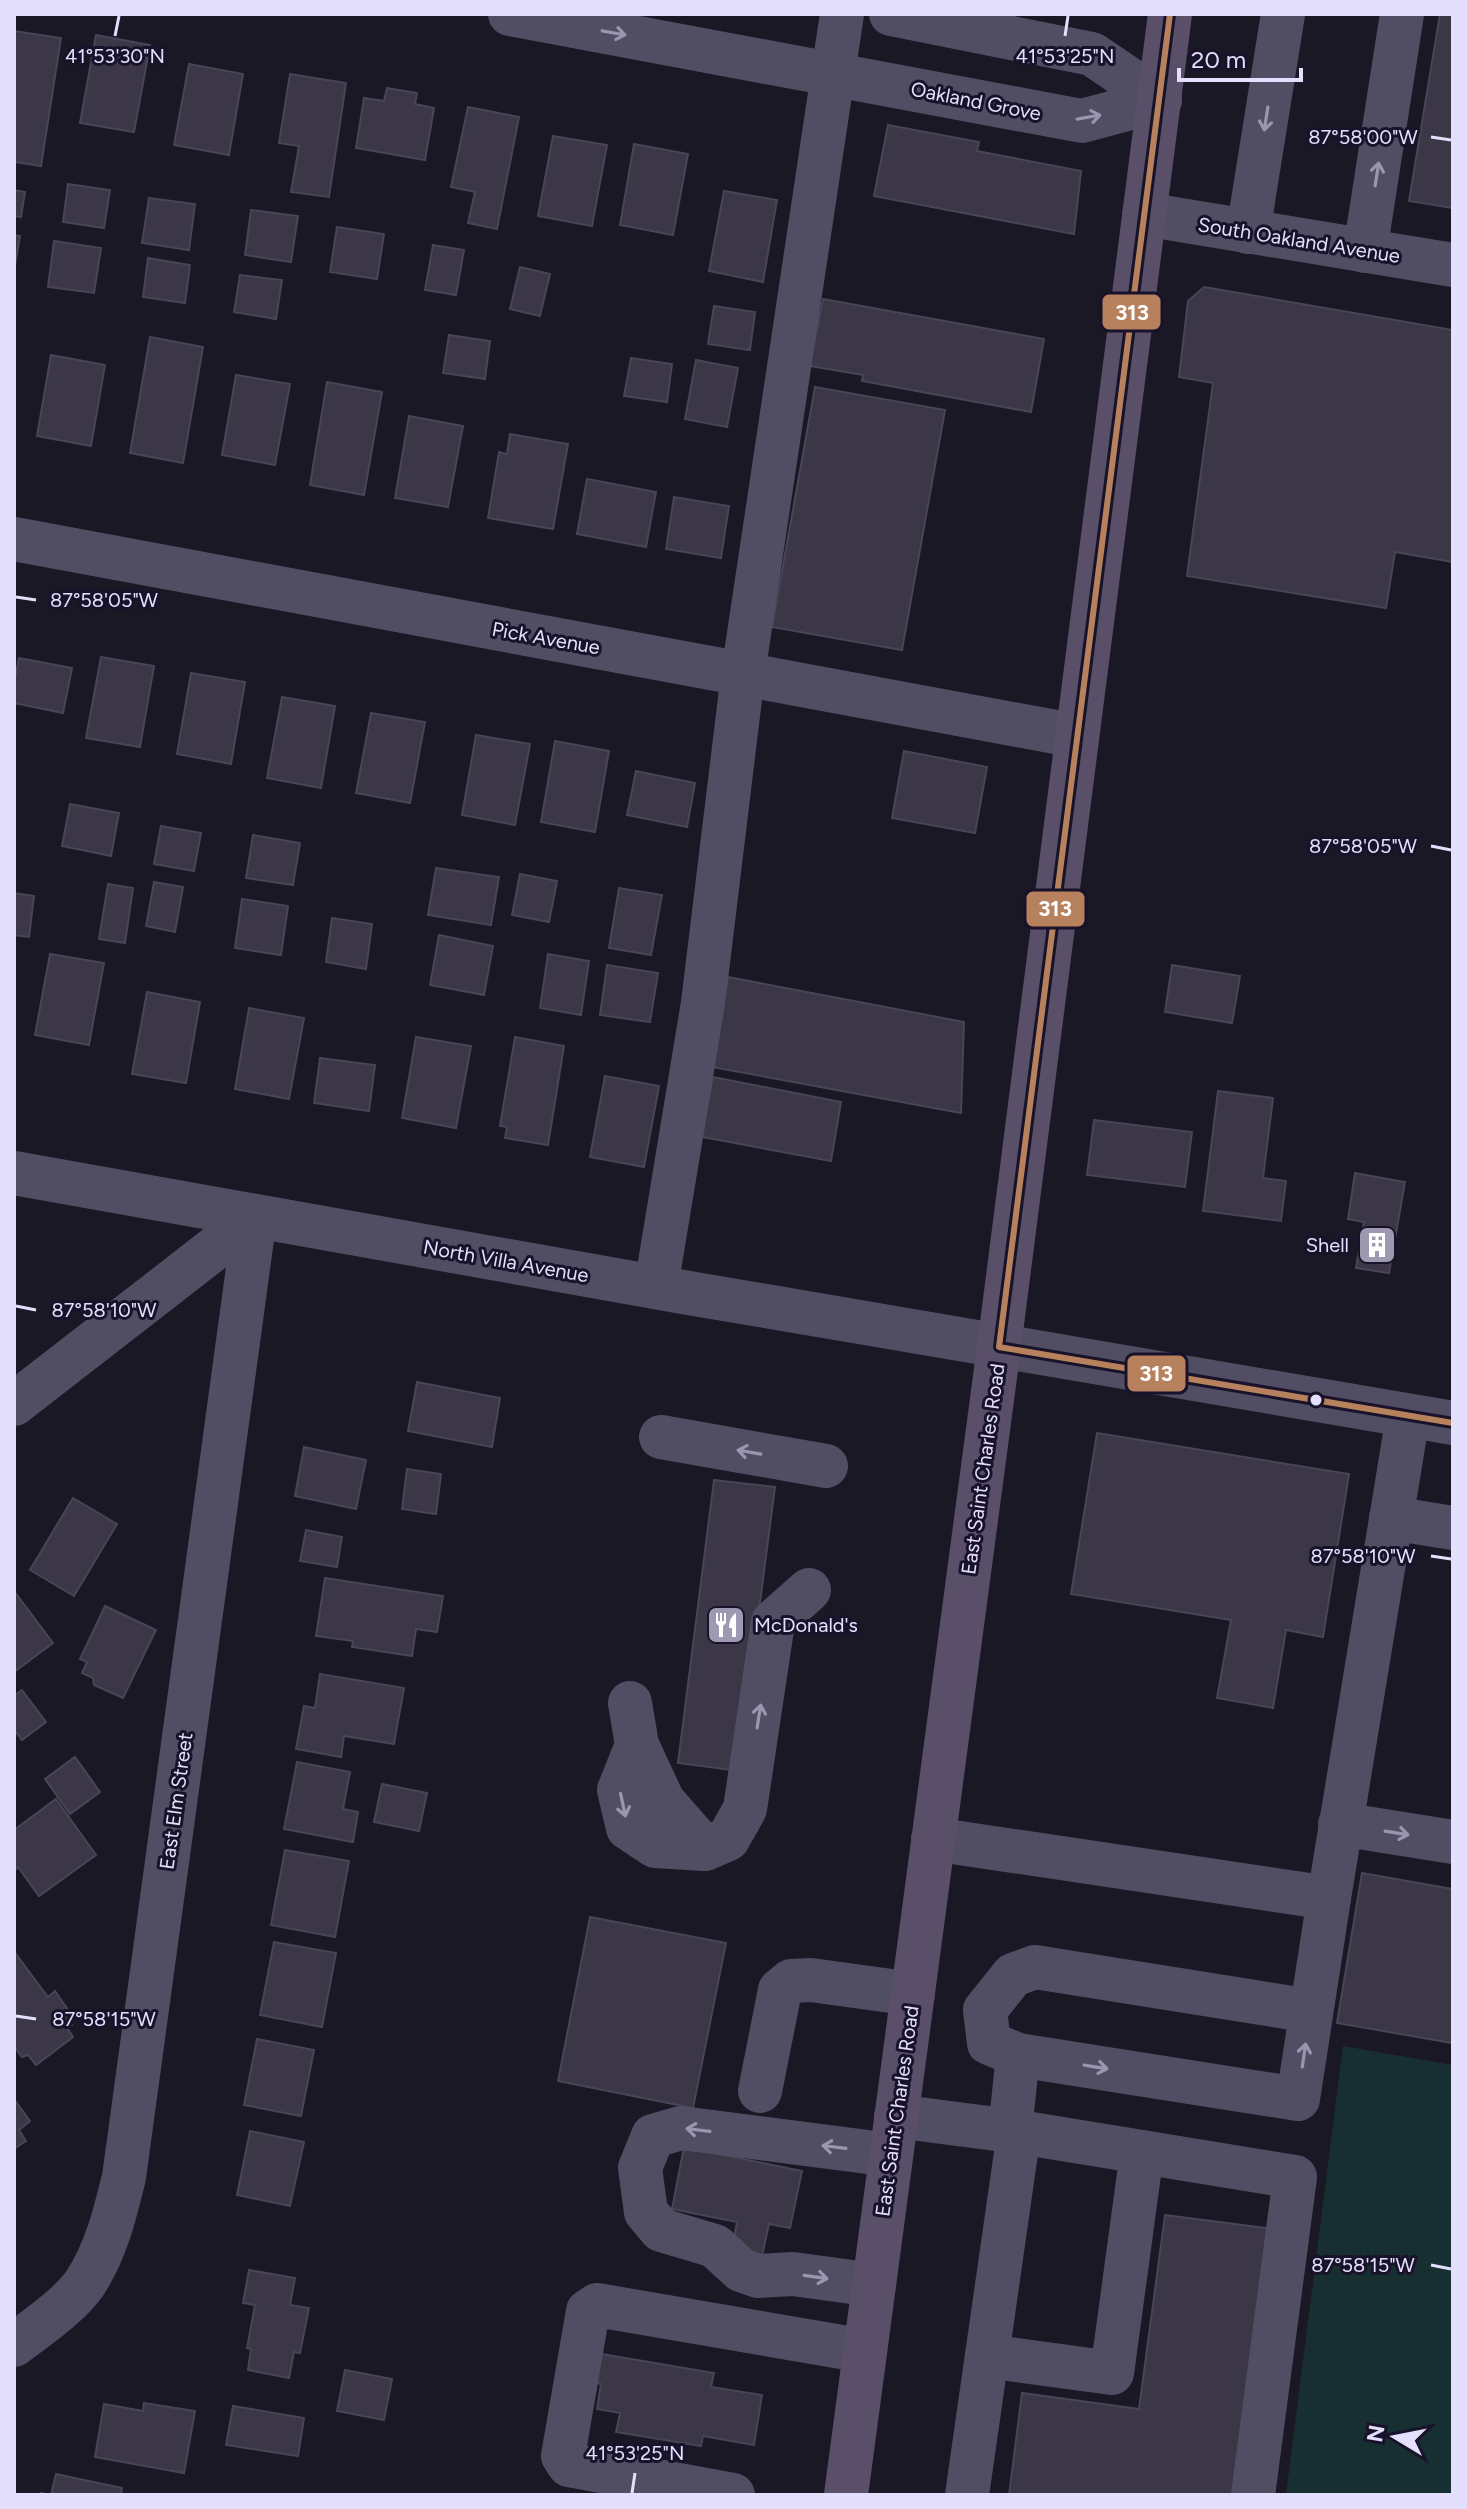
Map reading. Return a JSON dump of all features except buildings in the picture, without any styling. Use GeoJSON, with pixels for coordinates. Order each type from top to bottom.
{"type":"FeatureCollection","features":[{"type":"Feature","properties":{"kind":"main road","name":"East Saint Charles Road"},"geometry":{"type":"LineString","coordinates":[[846,2495],[999,1347],[1170,14]]}},
{"type":"Feature","properties":{"kind":"street","name":"Oakland Grove"},"geometry":{"type":"LineString","coordinates":[[510,14],[1082,121],[1160,100]]}},
{"type":"Feature","properties":{"kind":"street"},"geometry":{"type":"LineString","coordinates":[[656,1287],[703,1003],[743,674],[842,14]]}},
{"type":"Feature","properties":{"kind":"street"},"geometry":{"type":"LineString","coordinates":[[891,14],[1092,54],[1160,100]]}},
{"type":"Feature","properties":{"kind":"street"},"geometry":{"type":"LineString","coordinates":[[1248,232],[1283,14]]}},
{"type":"Feature","properties":{"kind":"street"},"geometry":{"type":"LineString","coordinates":[[1365,251],[1402,14]]}},
{"type":"Feature","properties":{"kind":"street","name":"South Oakland Avenue"},"geometry":{"type":"LineString","coordinates":[[1144,214],[1453,265]]}},
{"type":"Feature","properties":{"kind":"street","name":"Pick Avenue"},"geometry":{"type":"LineString","coordinates":[[14,539],[1077,736]]}},
{"type":"Feature","properties":{"kind":"street","name":"North Villa Avenue"},"geometry":{"type":"LineString","coordinates":[[14,1173],[999,1347],[1453,1423]]}},
{"type":"Feature","properties":{"kind":"street"},"geometry":{"type":"LineString","coordinates":[[14,1404],[255,1217]]}},
{"type":"Feature","properties":{"kind":"street","name":"East Elm Street"},"geometry":{"type":"LineString","coordinates":[[14,2345],[84,2285],[112,2230],[124,2177],[255,1217]]}},
{"type":"Feature","properties":{"kind":"street"},"geometry":{"type":"LineString","coordinates":[[1311,2011],[1035,1967],[1013,1975],[985,2010],[989,2043],[1018,2055],[1298,2099],[1408,1416]]}},
{"type":"Feature","properties":{"kind":"street"},"geometry":{"type":"LineString","coordinates":[[661,1437],[826,1466]]}},
{"type":"Feature","properties":{"kind":"street"},"geometry":{"type":"LineString","coordinates":[[1391,1518],[1453,1528]]}},
{"type":"Feature","properties":{"kind":"street"},"geometry":{"type":"LineString","coordinates":[[634,1724],[663,1801],[705,1849],[728,1839],[745,1809],[773,1622],[809,1590]]}},
{"type":"Feature","properties":{"kind":"street"},"geometry":{"type":"LineString","coordinates":[[1340,1824],[1453,1842]]}},
{"type":"Feature","properties":{"kind":"street"},"geometry":{"type":"LineString","coordinates":[[933,1839],[1329,1898]]}},
{"type":"Feature","properties":{"kind":"street"},"geometry":{"type":"LineString","coordinates":[[760,2091],[780,1990],[791,1981],[811,1980],[913,1994]]}},
{"type":"Feature","properties":{"kind":"street"},"geometry":{"type":"LineString","coordinates":[[967,2495],[1014,2131],[1018,2055]]}},
{"type":"Feature","properties":{"kind":"street"},"geometry":{"type":"LineString","coordinates":[[874,2285],[793,2274],[758,2276],[741,2270],[715,2246],[661,2230],[646,2212],[640,2168],[653,2136],[681,2128],[894,2135],[1014,2131],[1295,2177],[1253,2495]]}},
{"type":"Feature","properties":{"kind":"street"},"geometry":{"type":"LineString","coordinates":[[987,2356],[1112,2373],[1142,2152]]}},
{"type":"Feature","properties":{"kind":"street"},"geometry":{"type":"LineString","coordinates":[[733,2495],[569,2465],[563,2456],[588,2311],[597,2305],[865,2351]]}},
{"type":"Feature","properties":{"kind":"green space"},"geometry":{"type":"Polygon","coordinates":[[[1343,2046],[1453,2065],[1453,2495],[1286,2495],[1343,2046]]]}},
{"type":"Feature","properties":{"kind":"transit line","name":"313"},"geometry":{"type":"LineString","coordinates":[[1170,14],[999,1347],[1453,1423]]}},
{"type":"Feature","properties":{"kind":"place","name":"Shell"},"geometry":{"type":"Point","coordinates":[1377,1245]}},
{"type":"Feature","properties":{"kind":"place","name":"McDonald's"},"geometry":{"type":"Point","coordinates":[726,1625]}}]}
